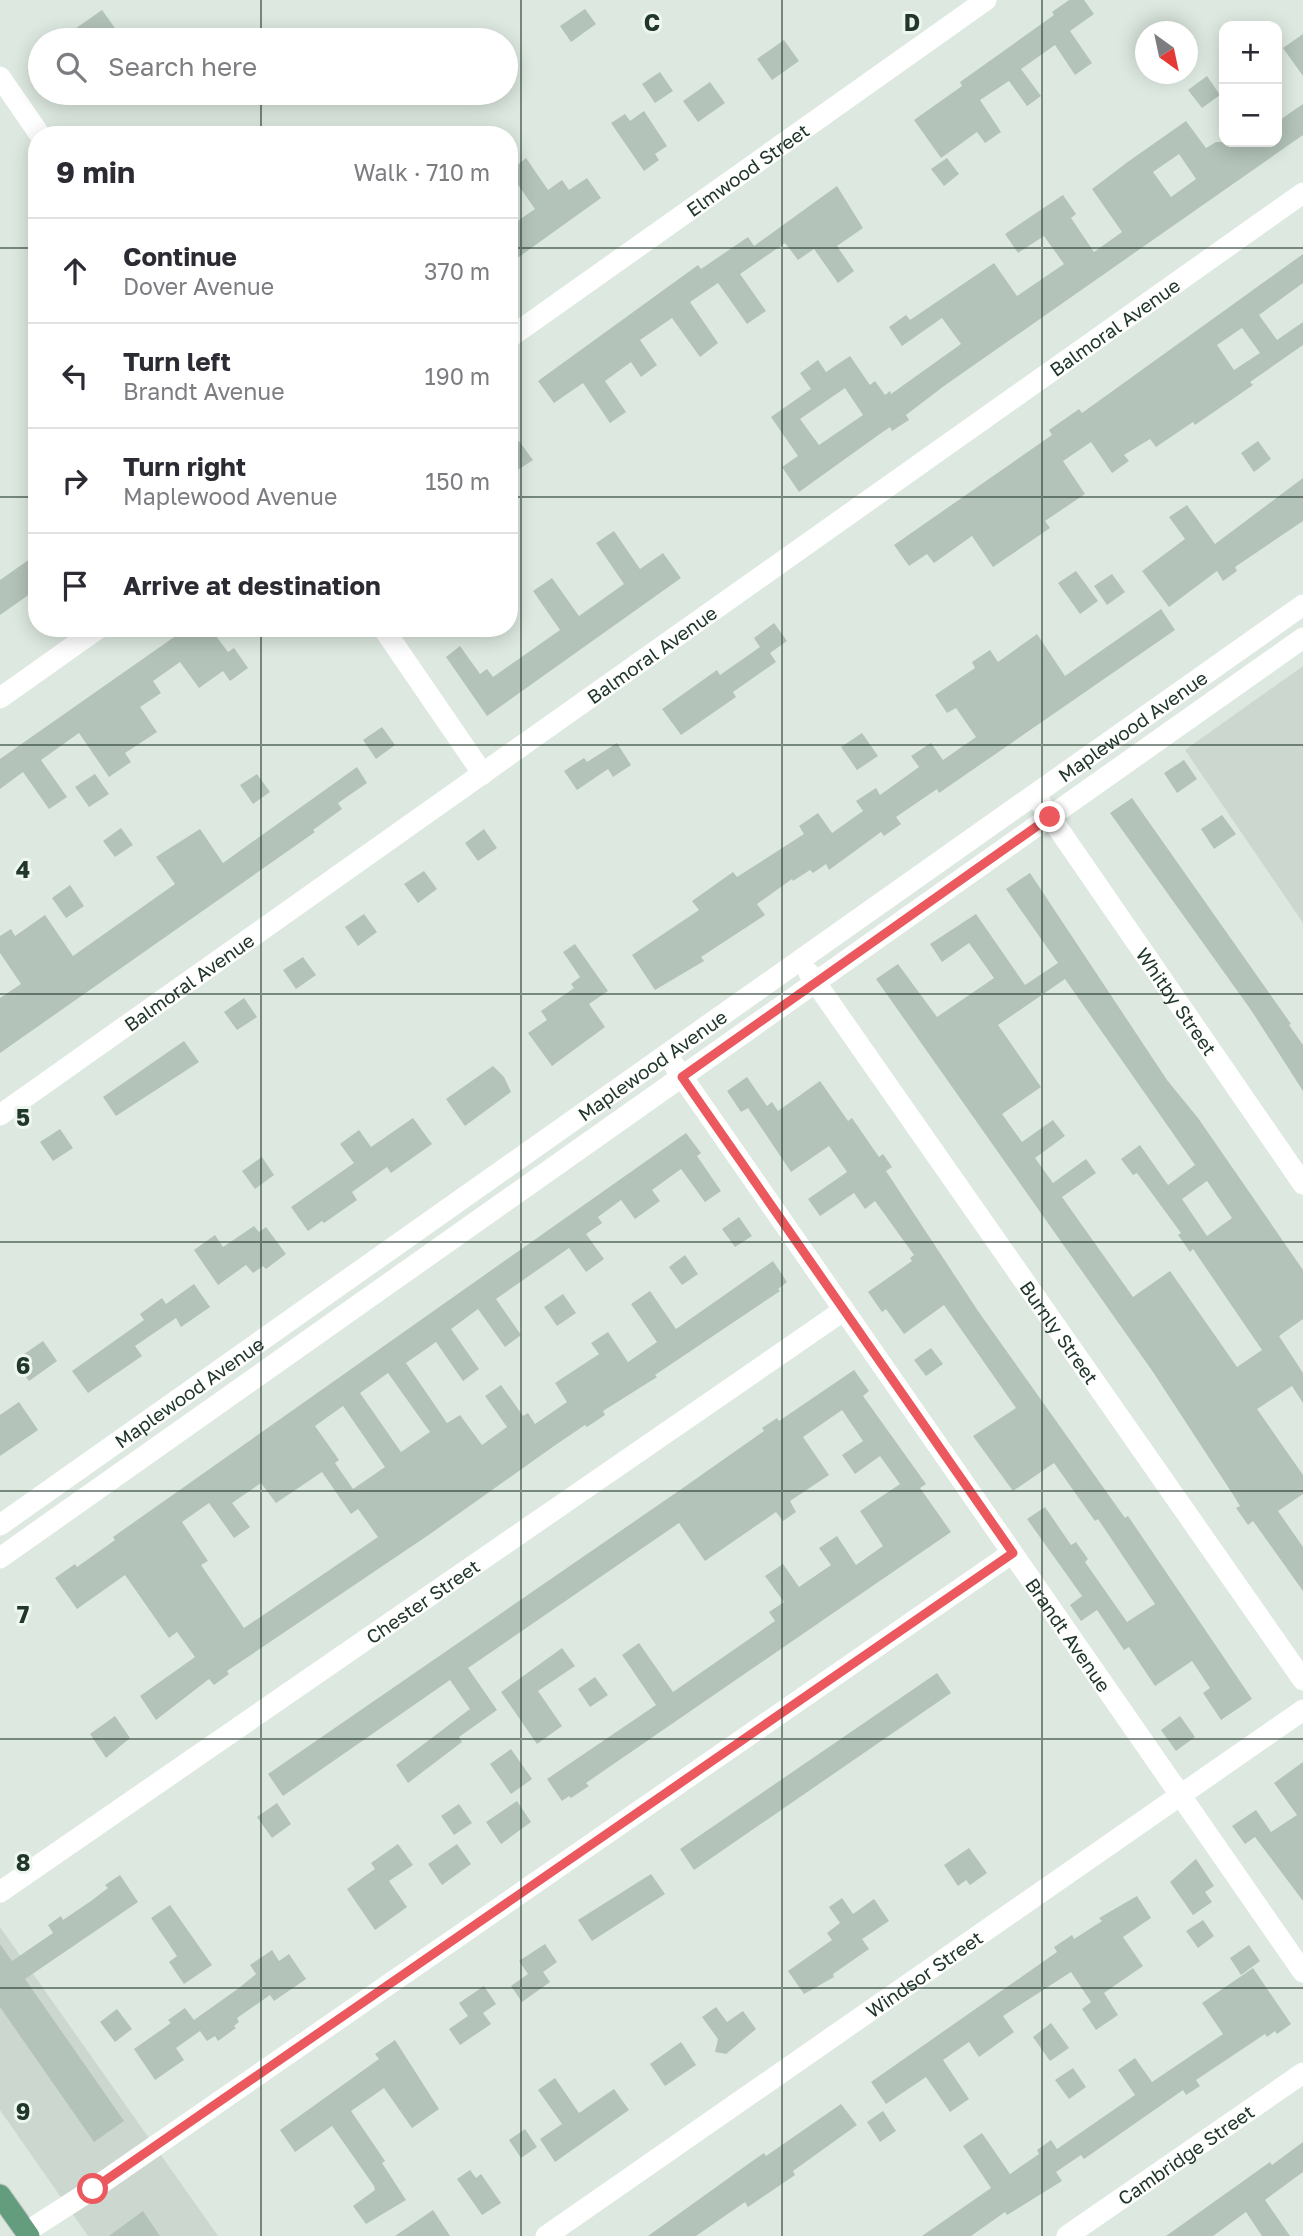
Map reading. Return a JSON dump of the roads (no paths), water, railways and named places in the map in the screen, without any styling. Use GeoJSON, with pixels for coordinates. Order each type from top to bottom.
{"type":"FeatureCollection","features":[{"type":"Feature","properties":{"kind":"main road"},"geometry":{"type":"LineString","coordinates":[[0,2195],[28,2234]]}},
{"type":"Feature","properties":{"kind":"street","name":"Elmwood Street"},"geometry":{"type":"LineString","coordinates":[[518,332],[986,0]]}},
{"type":"Feature","properties":{"kind":"street"},"geometry":{"type":"LineString","coordinates":[[0,77],[34,126]]}},
{"type":"Feature","properties":{"kind":"street","name":"Balmoral Avenue"},"geometry":{"type":"LineString","coordinates":[[0,1115],[1303,193]]}},
{"type":"Feature","properties":{"kind":"street","name":"Maplewood Avenue"},"geometry":{"type":"LineString","coordinates":[[0,1525],[1303,605]]}},
{"type":"Feature","properties":{"kind":"street"},"geometry":{"type":"LineString","coordinates":[[0,698],[86,637]]}},
{"type":"Feature","properties":{"kind":"street"},"geometry":{"type":"LineString","coordinates":[[389,637],[483,774]]}},
{"type":"Feature","properties":{"kind":"street","name":"Maplewood Avenue"},"geometry":{"type":"LineString","coordinates":[[0,1558],[1303,638]]}},
{"type":"Feature","properties":{"kind":"street","name":"Whitby Street"},"geometry":{"type":"LineString","coordinates":[[1034,795],[1303,1184]]}},
{"type":"Feature","properties":{"kind":"street","name":"Burnly Street"},"geometry":{"type":"LineString","coordinates":[[799,960],[1303,1680]]}},
{"type":"Feature","properties":{"kind":"street","name":"Brandt Avenue"},"geometry":{"type":"LineString","coordinates":[[666,1054],[1303,1972]]}},
{"type":"Feature","properties":{"kind":"street"},"geometry":{"type":"LineString","coordinates":[[336,1288],[351,1310]]}},
{"type":"Feature","properties":{"kind":"street","name":"Chester Street"},"geometry":{"type":"LineString","coordinates":[[0,1892],[844,1310]]}},
{"type":"Feature","properties":{"kind":"street"},"geometry":{"type":"LineString","coordinates":[[28,2234],[1013,1553]]}},
{"type":"Feature","properties":{"kind":"street","name":"Windsor Street"},"geometry":{"type":"LineString","coordinates":[[545,2236],[1303,1710]]}},
{"type":"Feature","properties":{"kind":"street","name":"Cambridge Street"},"geometry":{"type":"LineString","coordinates":[[1067,2236],[1303,2073]]}}]}
